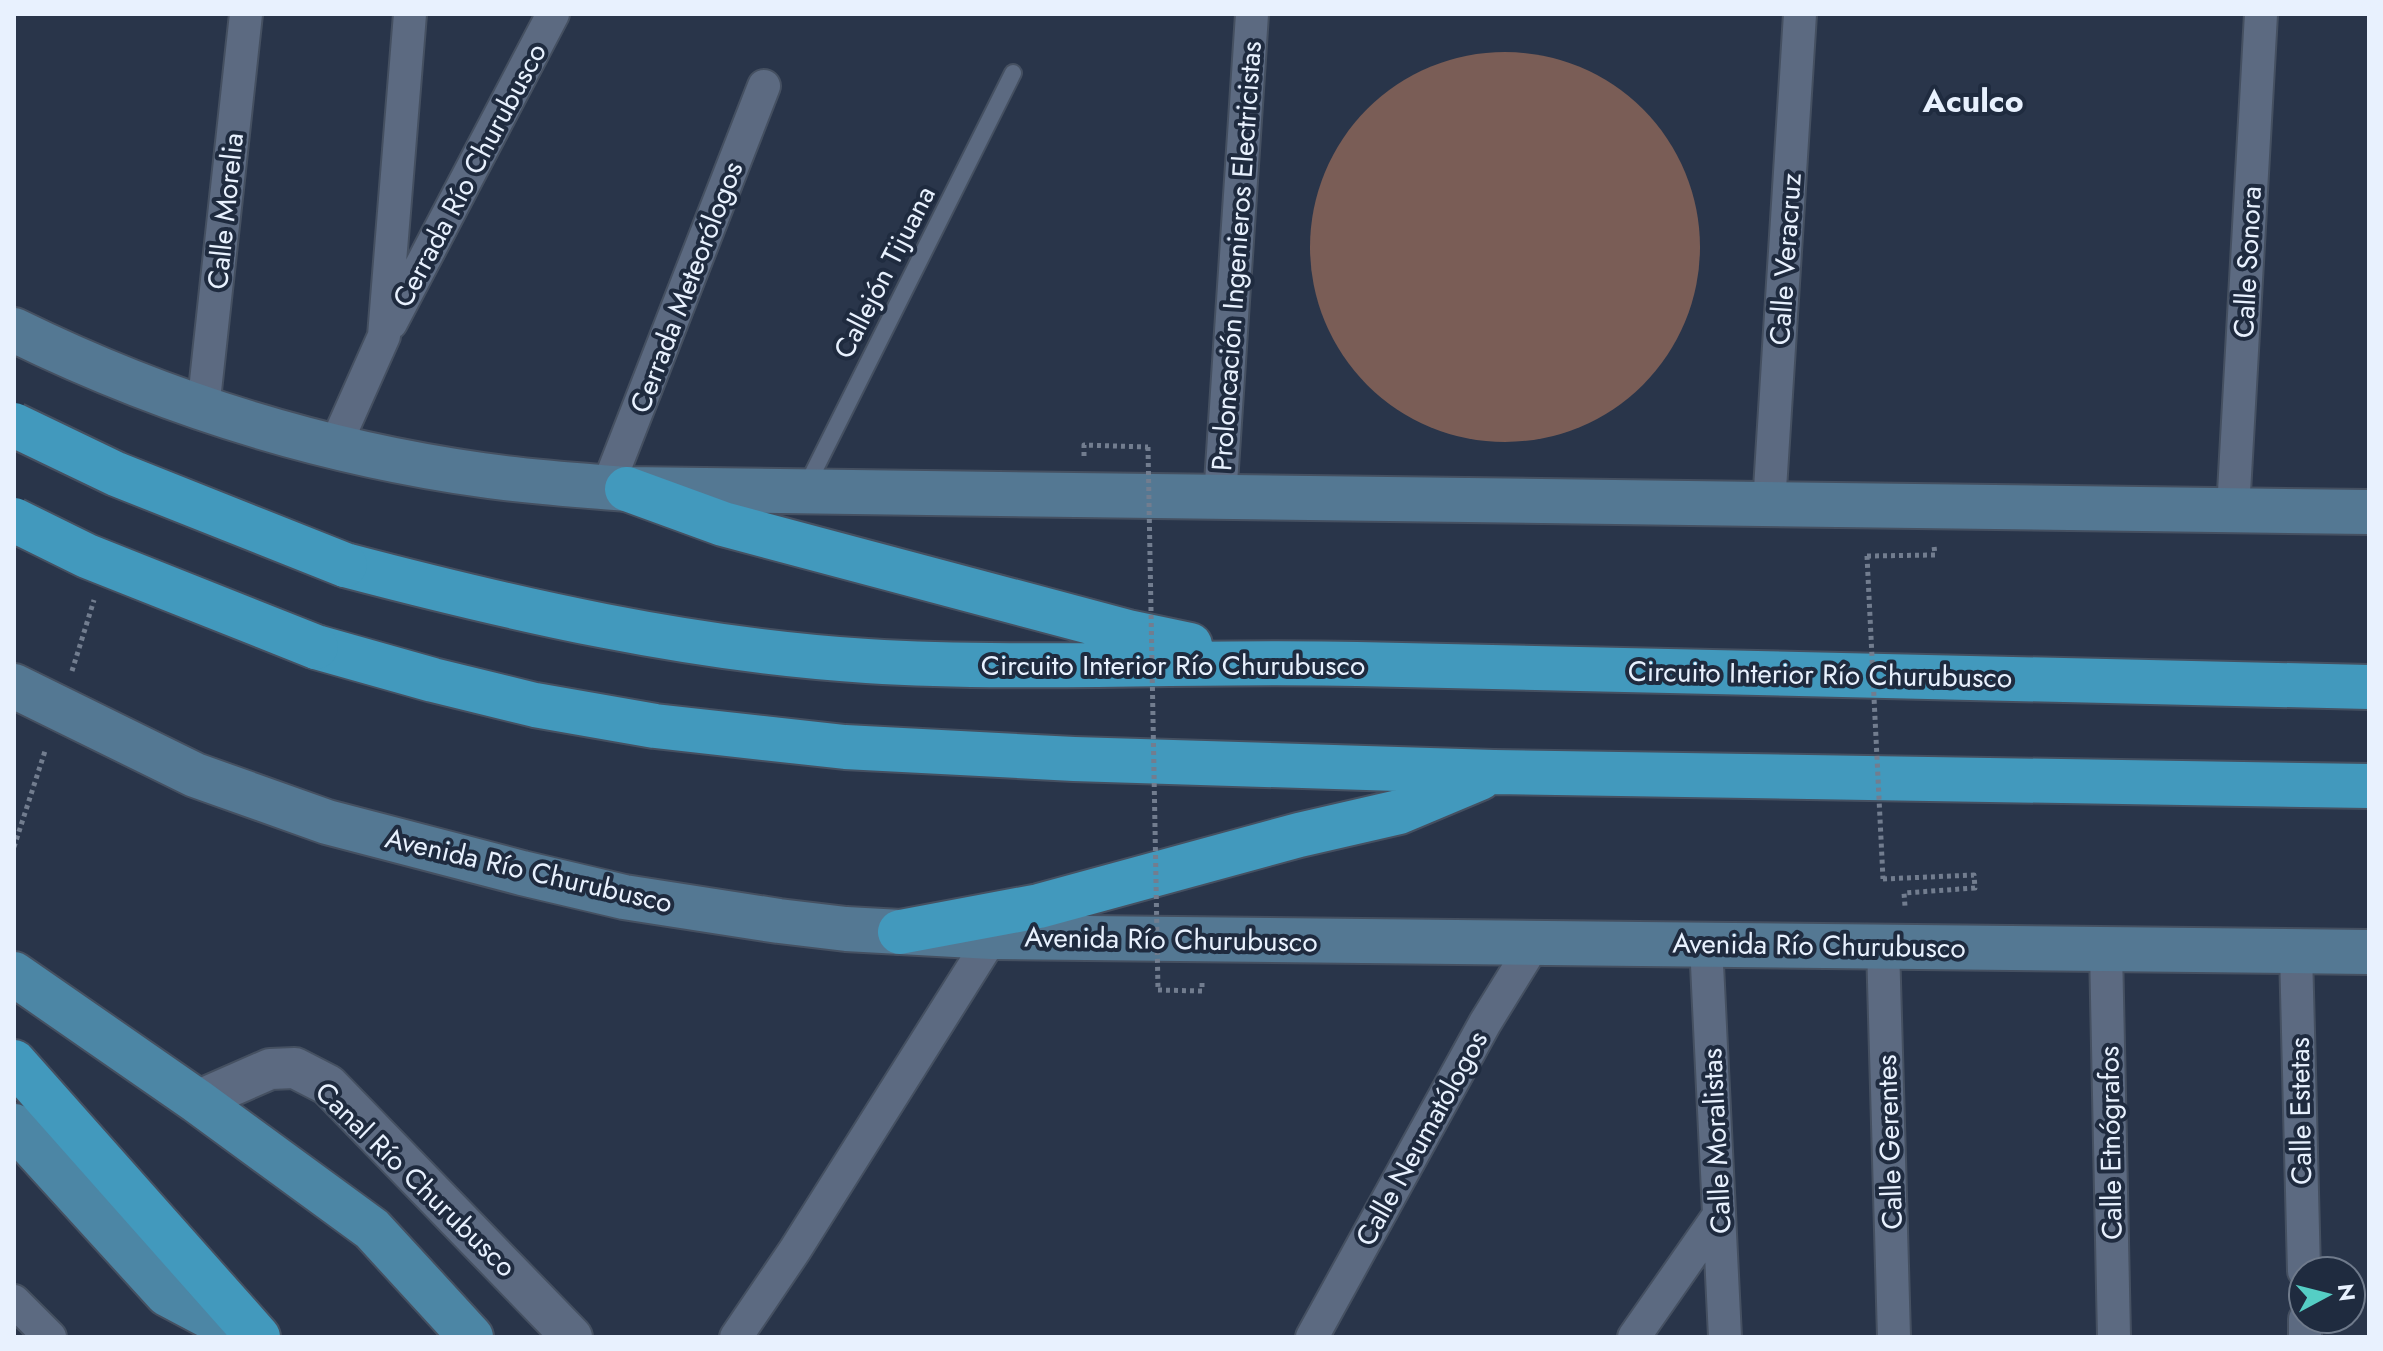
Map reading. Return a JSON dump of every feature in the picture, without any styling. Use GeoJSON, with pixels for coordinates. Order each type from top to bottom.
{"type":"FeatureCollection","features":[{"type":"Feature","properties":{"kind":"highway","name":"Circuito Interior Río Churubusco"},"geometry":{"type":"LineString","coordinates":[[14,425],[116,474],[345,565],[462,596],[618,629],[749,649],[953,665],[1271,661],[2369,687]]}},
{"type":"Feature","properties":{"kind":"highway"},"geometry":{"type":"LineString","coordinates":[[617,488],[723,524],[1128,632],[1271,661]]}},
{"type":"Feature","properties":{"kind":"highway"},"geometry":{"type":"LineString","coordinates":[[14,520],[87,556],[316,647],[535,705],[655,726],[745,737],[845,747],[1074,759],[1494,772],[2369,786]]}},
{"type":"Feature","properties":{"kind":"highway"},"geometry":{"type":"LineString","coordinates":[[900,932],[1039,906],[1299,835],[1399,812],[1494,772]]}},
{"type":"Feature","properties":{"kind":"highway"},"geometry":{"type":"LineString","coordinates":[[14,1062],[258,1337]]}},
{"type":"Feature","properties":{"kind":"main road"},"geometry":{"type":"LineString","coordinates":[[14,330],[104,371],[253,425],[335,446],[478,474],[617,488],[803,493],[2369,512]]}},
{"type":"Feature","properties":{"kind":"main road","name":"Avenida Río Churubusco"},"geometry":{"type":"LineString","coordinates":[[14,686],[195,775],[327,822],[624,897],[779,921],[992,937],[2369,952]]}},
{"type":"Feature","properties":{"kind":"main road"},"geometry":{"type":"LineString","coordinates":[[14,974],[197,1101],[372,1229],[471,1337]]}},
{"type":"Feature","properties":{"kind":"main road"},"geometry":{"type":"LineString","coordinates":[[14,1126],[167,1294],[248,1337]]}},
{"type":"Feature","properties":{"kind":"street","name":"Calle Morelia"},"geometry":{"type":"LineString","coordinates":[[203,409],[246,14]]}},
{"type":"Feature","properties":{"kind":"street","name":"Cerrada Río Churubusco"},"geometry":{"type":"LineString","coordinates":[[384,336],[410,14]]}},
{"type":"Feature","properties":{"kind":"street","name":"Cerrada Río Churubusco"},"geometry":{"type":"LineString","coordinates":[[335,446],[384,336],[553,14]]}},
{"type":"Feature","properties":{"kind":"street","name":"Proloncación Ingenieros Electricistas"},"geometry":{"type":"LineString","coordinates":[[1220,498],[1252,14]]}},
{"type":"Feature","properties":{"kind":"street","name":"Calle Veracruz"},"geometry":{"type":"LineString","coordinates":[[1769,505],[1800,14]]}},
{"type":"Feature","properties":{"kind":"street","name":"Calle Sonora"},"geometry":{"type":"LineString","coordinates":[[2233,510],[2261,14]]}},
{"type":"Feature","properties":{"kind":"street","name":"Cerrada Meteorólogos"},"geometry":{"type":"LineString","coordinates":[[617,488],[764,86]]}},
{"type":"Feature","properties":{"kind":"street"},"geometry":{"type":"LineString","coordinates":[[736,1337],[795,1250],[992,937]]}},
{"type":"Feature","properties":{"kind":"street","name":"Calle Neumatólogos"},"geometry":{"type":"LineString","coordinates":[[1312,1337],[1485,1023],[1535,942]]}},
{"type":"Feature","properties":{"kind":"street","name":"Calle Moralistas"},"geometry":{"type":"LineString","coordinates":[[1706,944],[1725,1337]]}},
{"type":"Feature","properties":{"kind":"street","name":"Calle Gerentes"},"geometry":{"type":"LineString","coordinates":[[1894,1337],[1896,946]]}},
{"type":"Feature","properties":{"kind":"street","name":"Calle Etnógrafos"},"geometry":{"type":"LineString","coordinates":[[2106,949],[2114,1337]]}},
{"type":"Feature","properties":{"kind":"street","name":"Calle Estetas"},"geometry":{"type":"LineString","coordinates":[[2296,952],[2304,1255]]}},
{"type":"Feature","properties":{"kind":"street","name":"Canal Río Churubusco"},"geometry":{"type":"LineString","coordinates":[[197,1101],[270,1069],[295,1068],[328,1085],[572,1337]]}},
{"type":"Feature","properties":{"kind":"street"},"geometry":{"type":"LineString","coordinates":[[1634,1337],[1719,1215]]}},
{"type":"Feature","properties":{"kind":"street"},"geometry":{"type":"LineString","coordinates":[[14,1301],[50,1337]]}},
{"type":"Feature","properties":{"kind":"lane","name":"Callejón Tijuana"},"geometry":{"type":"LineString","coordinates":[[803,493],[1013,73]]}},
{"type":"Feature","properties":{"kind":"path"},"geometry":{"type":"LineString","coordinates":[[1084,445],[1148,447],[1158,990],[1202,991]]}},
{"type":"Feature","properties":{"kind":"path"},"geometry":{"type":"LineString","coordinates":[[1867,556],[1883,879],[1974,875],[1975,888],[1904,893],[1896,946]]}},
{"type":"Feature","properties":{"kind":"path"},"geometry":{"type":"LineString","coordinates":[[14,847],[98,589]]}},
{"type":"Feature","properties":{"kind":"building"},"geometry":{"type":"Polygon","coordinates":[[[1505,52],[1543,56],[1580,67],[1613,85],[1643,109],[1667,139],[1685,172],[1696,209],[1700,247],[1696,285],[1685,322],[1667,355],[1643,385],[1613,409],[1580,427],[1543,438],[1505,442],[1467,438],[1430,427],[1397,409],[1367,385],[1343,355],[1325,322],[1314,285],[1310,247],[1314,209],[1325,172],[1343,139],[1367,109],[1397,85],[1430,67],[1467,56],[1505,52]]]}},
{"type":"Feature","properties":{"kind":"district","name":"Aculco"},"geometry":{"type":"Point","coordinates":[1973,101]}}]}
